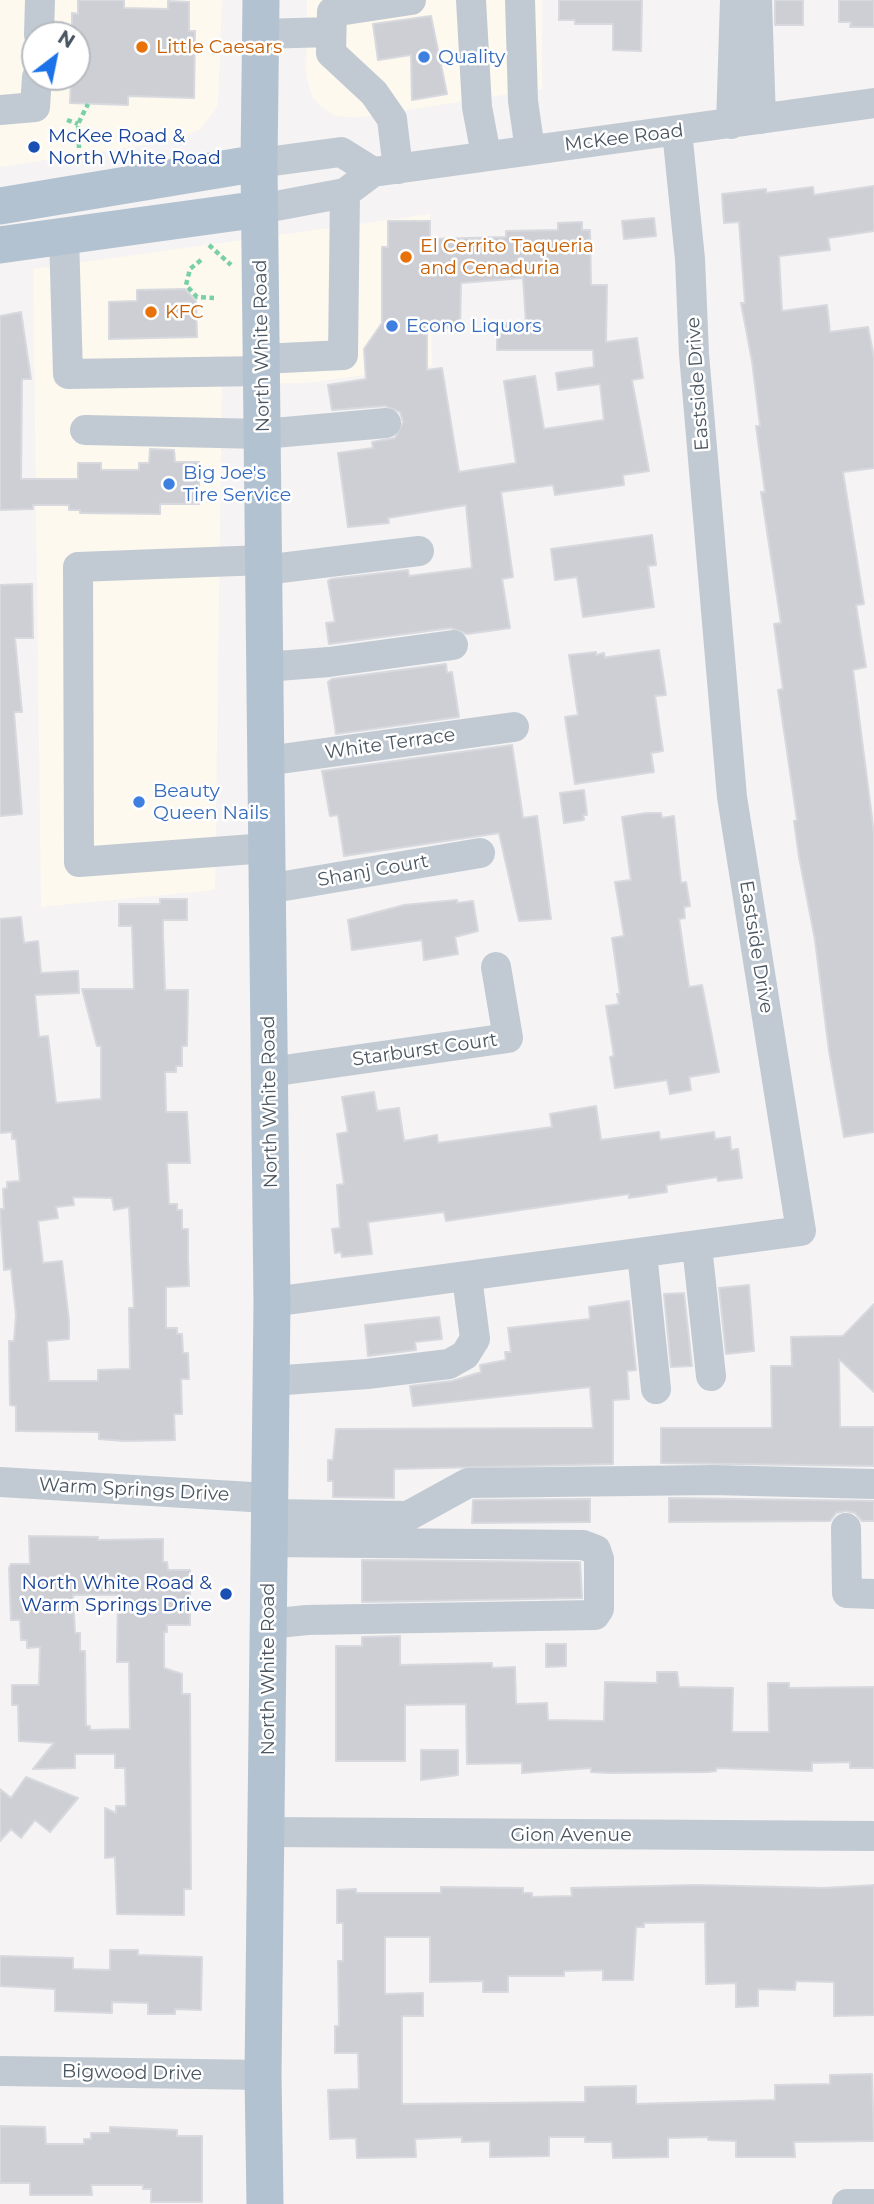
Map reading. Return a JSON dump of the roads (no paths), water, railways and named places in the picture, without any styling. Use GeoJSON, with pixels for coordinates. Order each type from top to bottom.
{"type":"FeatureCollection","features":[{"type":"Feature","properties":{"kind":"main road","name":"North White Road"},"geometry":{"type":"LineString","coordinates":[[261,17],[260,209],[272,1302],[268,1518],[268,1832],[263,2075],[265,2204]]}},
{"type":"Feature","properties":{"kind":"main road"},"geometry":{"type":"LineString","coordinates":[[0,206],[260,163]]}},
{"type":"Feature","properties":{"kind":"main road","name":"McKee Road"},"geometry":{"type":"LineString","coordinates":[[0,245],[260,209]]}},
{"type":"Feature","properties":{"kind":"street"},"geometry":{"type":"LineString","coordinates":[[39,21],[40,0]]}},
{"type":"Feature","properties":{"kind":"street"},"geometry":{"type":"LineString","coordinates":[[260,163],[341,152],[386,170],[392,119],[374,93],[331,53],[332,12],[411,0]]}},
{"type":"Feature","properties":{"kind":"street"},"geometry":{"type":"LineString","coordinates":[[471,0],[477,107],[486,155]]}},
{"type":"Feature","properties":{"kind":"street"},"geometry":{"type":"LineString","coordinates":[[520,0],[523,101],[530,150]]}},
{"type":"Feature","properties":{"kind":"street"},"geometry":{"type":"LineString","coordinates":[[732,124],[735,0]]}},
{"type":"Feature","properties":{"kind":"street"},"geometry":{"type":"LineString","coordinates":[[757,0],[761,119]]}},
{"type":"Feature","properties":{"kind":"street"},"geometry":{"type":"LineString","coordinates":[[261,17],[331,32]]}},
{"type":"Feature","properties":{"kind":"street"},"geometry":{"type":"LineString","coordinates":[[0,110],[35,107],[36,91]]}},
{"type":"Feature","properties":{"kind":"street","name":"McKee Road"},"geometry":{"type":"LineString","coordinates":[[260,209],[345,192],[386,170],[874,103]]}},
{"type":"Feature","properties":{"kind":"street","name":"Eastside Drive"},"geometry":{"type":"LineString","coordinates":[[272,1302],[801,1231],[732,797],[694,354],[690,259],[677,131]]}},
{"type":"Feature","properties":{"kind":"street"},"geometry":{"type":"LineString","coordinates":[[64,236],[68,374],[262,365],[343,355],[345,192]]}},
{"type":"Feature","properties":{"kind":"street"},"geometry":{"type":"LineString","coordinates":[[85,430],[263,435],[386,424]]}},
{"type":"Feature","properties":{"kind":"street"},"geometry":{"type":"LineString","coordinates":[[267,848],[79,862],[78,567],[264,565],[419,551]]}},
{"type":"Feature","properties":{"kind":"street"},"geometry":{"type":"LineString","coordinates":[[265,667],[330,662],[453,645]]}},
{"type":"Feature","properties":{"kind":"street","name":"White Terrace"},"geometry":{"type":"LineString","coordinates":[[266,761],[514,727]]}},
{"type":"Feature","properties":{"kind":"street","name":"Shanj Court"},"geometry":{"type":"LineString","coordinates":[[267,889],[480,853]]}},
{"type":"Feature","properties":{"kind":"street","name":"Starburst Court"},"geometry":{"type":"LineString","coordinates":[[270,1072],[508,1038],[496,967]]}},
{"type":"Feature","properties":{"kind":"street"},"geometry":{"type":"LineString","coordinates":[[697,1246],[711,1376]]}},
{"type":"Feature","properties":{"kind":"street"},"geometry":{"type":"LineString","coordinates":[[642,1253],[656,1389]]}},
{"type":"Feature","properties":{"kind":"street"},"geometry":{"type":"LineString","coordinates":[[271,1381],[367,1374],[449,1364],[464,1356],[475,1339],[467,1277]]}},
{"type":"Feature","properties":{"kind":"street"},"geometry":{"type":"LineString","coordinates":[[268,1518],[408,1516],[468,1483],[726,1480],[874,1484]]}},
{"type":"Feature","properties":{"kind":"street","name":"Warm Springs Drive"},"geometry":{"type":"LineString","coordinates":[[0,1482],[268,1518]]}},
{"type":"Feature","properties":{"kind":"street"},"geometry":{"type":"LineString","coordinates":[[268,1518],[583,1545],[596,1550],[599,1559],[599,1609],[595,1615],[307,1620],[268,1624]]}},
{"type":"Feature","properties":{"kind":"street"},"geometry":{"type":"LineString","coordinates":[[846,1528],[847,1593],[874,1594]]}},
{"type":"Feature","properties":{"kind":"street","name":"Gion Avenue"},"geometry":{"type":"LineString","coordinates":[[268,1832],[874,1836]]}},
{"type":"Feature","properties":{"kind":"street","name":"Bigwood Drive"},"geometry":{"type":"LineString","coordinates":[[0,2071],[263,2075]]}},
{"type":"Feature","properties":{"kind":"street"},"geometry":{"type":"LineString","coordinates":[[847,2204],[874,2204]]}},
{"type":"Feature","properties":{"kind":"place","name":"Little Caesars"},"geometry":{"type":"Point","coordinates":[142,47]}},
{"type":"Feature","properties":{"kind":"place","name":"Quality"},"geometry":{"type":"Point","coordinates":[424,57]}},
{"type":"Feature","properties":{"kind":"place","name":"McKee Road & North White Road"},"geometry":{"type":"Point","coordinates":[34,147]}},
{"type":"Feature","properties":{"kind":"place","name":"El Cerrito Taqueria and Cenaduria"},"geometry":{"type":"Point","coordinates":[406,257]}},
{"type":"Feature","properties":{"kind":"place","name":"KFC"},"geometry":{"type":"Point","coordinates":[151,312]}},
{"type":"Feature","properties":{"kind":"place","name":"Econo Liquors"},"geometry":{"type":"Point","coordinates":[392,326]}},
{"type":"Feature","properties":{"kind":"place","name":"Big Joe's Tire Service"},"geometry":{"type":"Point","coordinates":[169,484]}},
{"type":"Feature","properties":{"kind":"place","name":"Beauty Queen Nails"},"geometry":{"type":"Point","coordinates":[139,802]}},
{"type":"Feature","properties":{"kind":"place","name":"North White Road & Warm Springs Drive"},"geometry":{"type":"Point","coordinates":[226,1594]}}]}
